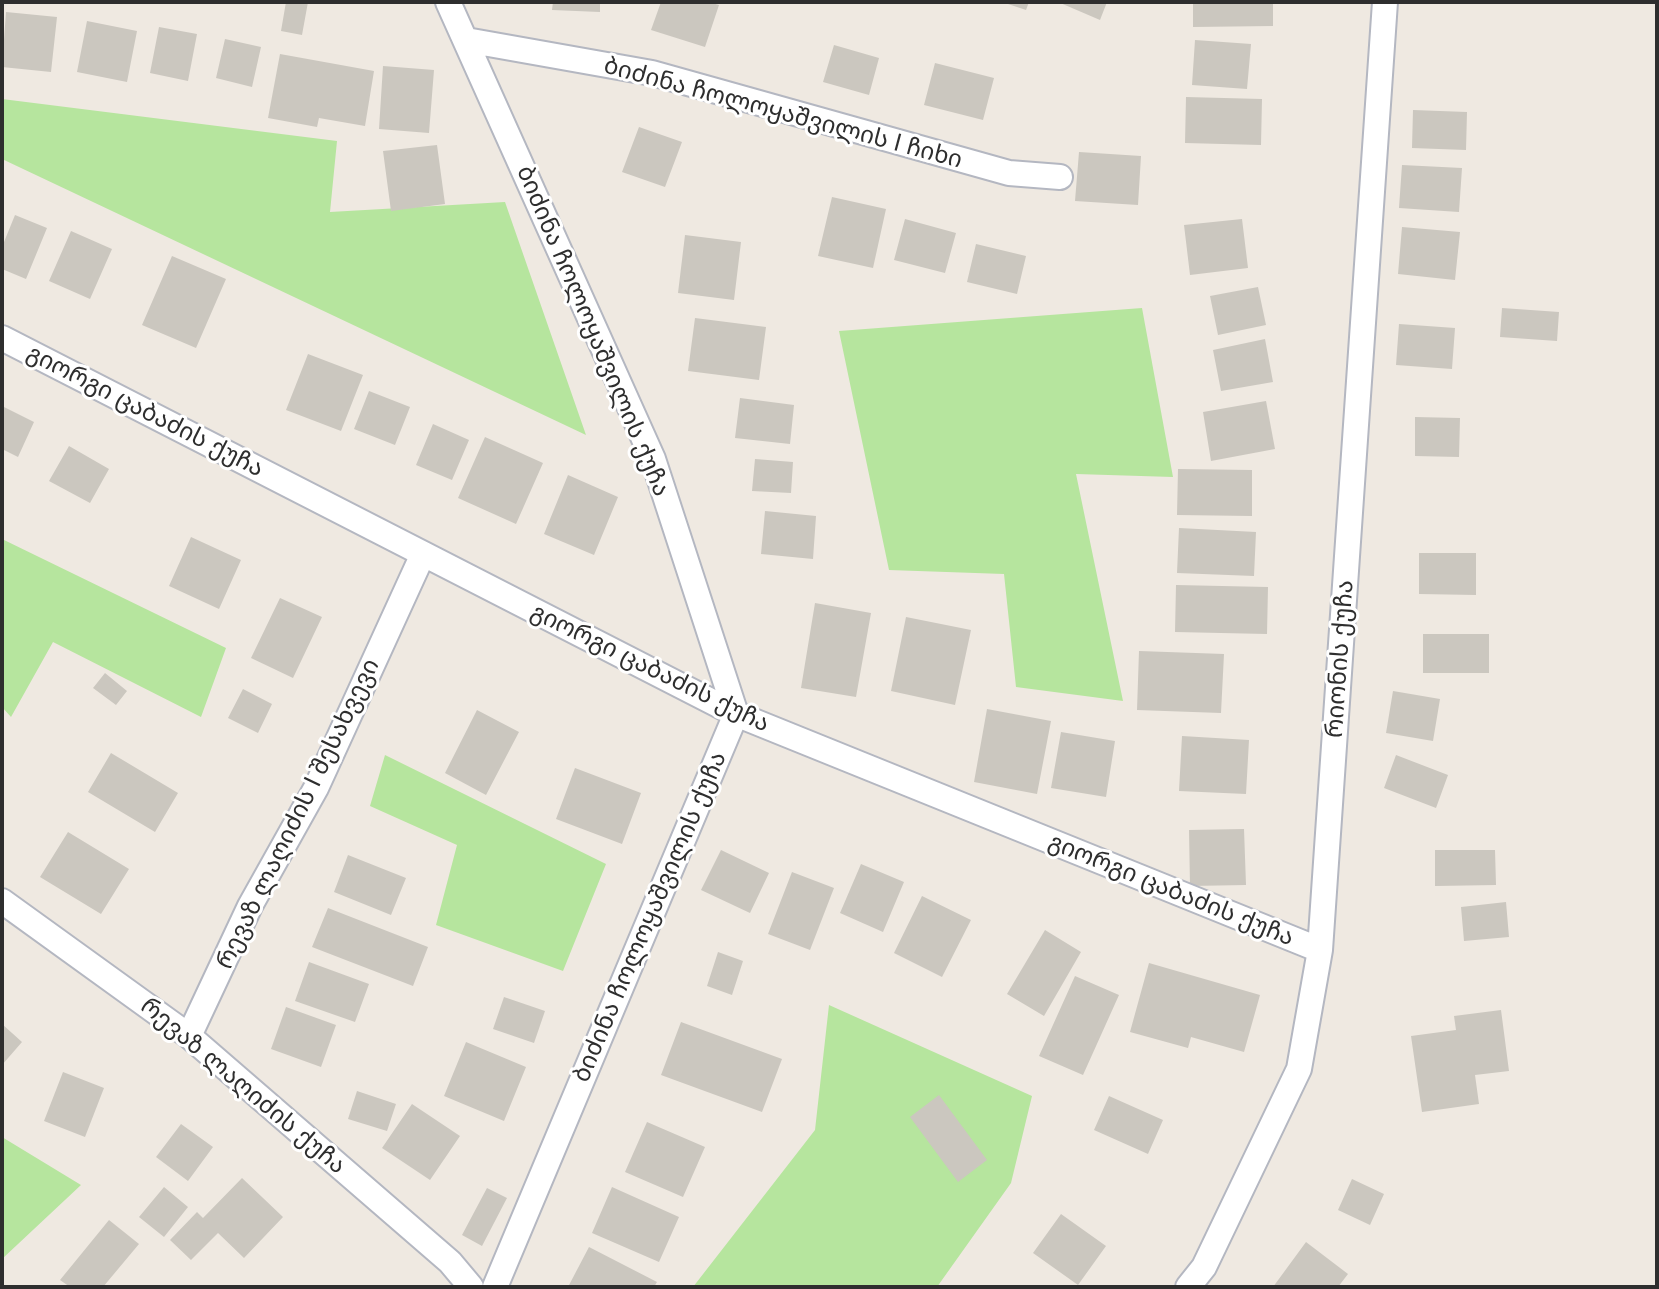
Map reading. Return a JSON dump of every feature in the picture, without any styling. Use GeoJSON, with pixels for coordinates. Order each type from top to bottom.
{"type":"FeatureCollection","features":[{"type":"Feature","properties":{"kind":"street","name":"ბიძინა ჩოლოყაშვილის ქუჩა"},"geometry":{"type":"LineString","coordinates":[[448,2],[653,459],[736,714],[495,1287]]}},
{"type":"Feature","properties":{"kind":"street","name":"რიონის ქუჩა"},"geometry":{"type":"LineString","coordinates":[[1188,1287],[1204,1267],[1299,1069],[1320,950],[1385,2]]}},
{"type":"Feature","properties":{"kind":"street","name":"ბიძინა ჩოლოყაშვილის I ჩიხი"},"geometry":{"type":"LineString","coordinates":[[466,40],[652,73],[1009,173],[1060,177]]}},
{"type":"Feature","properties":{"kind":"street","name":"გიორგი ცაბაძის ქუჩა"},"geometry":{"type":"LineString","coordinates":[[2,338],[736,714],[1320,950]]}},
{"type":"Feature","properties":{"kind":"street","name":"რევაზ ლაღიძის I შესახვევი"},"geometry":{"type":"LineString","coordinates":[[189,1036],[250,906],[316,788],[422,554]]}},
{"type":"Feature","properties":{"kind":"street","name":"რევაზ ლაღიძის ქუჩა"},"geometry":{"type":"LineString","coordinates":[[2,901],[189,1036],[450,1262],[471,1287]]}},
{"type":"Feature","properties":{"kind":"green space"},"geometry":{"type":"Polygon","coordinates":[[[2,99],[337,141],[330,212],[505,202],[586,435],[2,159],[2,99]]]}},
{"type":"Feature","properties":{"kind":"green space"},"geometry":{"type":"Polygon","coordinates":[[[1142,308],[1173,477],[1076,474],[1123,701],[1016,687],[1004,574],[889,570],[839,331],[1142,308]]]}},
{"type":"Feature","properties":{"kind":"green space"},"geometry":{"type":"Polygon","coordinates":[[[2,539],[226,648],[201,717],[53,642],[11,717],[2,707],[2,539]]]}},
{"type":"Feature","properties":{"kind":"green space"},"geometry":{"type":"Polygon","coordinates":[[[385,755],[606,864],[563,971],[436,925],[457,845],[370,806],[385,755]]]}},
{"type":"Feature","properties":{"kind":"green space"},"geometry":{"type":"Polygon","coordinates":[[[829,1005],[1032,1096],[1011,1183],[937,1287],[693,1287],[815,1130],[829,1005]]]}},
{"type":"Feature","properties":{"kind":"green space"},"geometry":{"type":"Polygon","coordinates":[[[2,1137],[81,1185],[2,1259],[2,1137]]]}},
{"type":"Feature","properties":{"kind":"building"},"geometry":{"type":"Polygon","coordinates":[[[286,2],[308,2],[302,35],[281,31],[286,2]]]}},
{"type":"Feature","properties":{"kind":"building"},"geometry":{"type":"Polygon","coordinates":[[[553,2],[600,2],[600,12],[552,10],[553,2]]]}},
{"type":"Feature","properties":{"kind":"building"},"geometry":{"type":"Polygon","coordinates":[[[661,2],[709,2],[719,5],[705,47],[651,30],[661,2]]]}},
{"type":"Feature","properties":{"kind":"building"},"geometry":{"type":"Polygon","coordinates":[[[1002,2],[1029,2],[1026,10],[1002,2]]]}},
{"type":"Feature","properties":{"kind":"building"},"geometry":{"type":"Polygon","coordinates":[[[1058,2],[1107,2],[1100,20],[1058,2]]]}},
{"type":"Feature","properties":{"kind":"building"},"geometry":{"type":"Polygon","coordinates":[[[1193,2],[1273,2],[1273,26],[1193,27],[1193,2]]]}},
{"type":"Feature","properties":{"kind":"building"},"geometry":{"type":"Polygon","coordinates":[[[6,12],[57,17],[51,72],[2,67],[6,12]]]}},
{"type":"Feature","properties":{"kind":"building"},"geometry":{"type":"Polygon","coordinates":[[[87,21],[137,31],[127,82],[77,72],[87,21]]]}},
{"type":"Feature","properties":{"kind":"building"},"geometry":{"type":"Polygon","coordinates":[[[159,27],[197,34],[188,81],[150,73],[159,27]]]}},
{"type":"Feature","properties":{"kind":"building"},"geometry":{"type":"Polygon","coordinates":[[[225,39],[261,47],[252,87],[216,78],[225,39]]]}},
{"type":"Feature","properties":{"kind":"building"},"geometry":{"type":"Polygon","coordinates":[[[1195,40],[1251,44],[1247,89],[1192,85],[1195,40]]]}},
{"type":"Feature","properties":{"kind":"building"},"geometry":{"type":"Polygon","coordinates":[[[834,45],[879,58],[869,95],[823,82],[834,45]]]}},
{"type":"Feature","properties":{"kind":"building"},"geometry":{"type":"Polygon","coordinates":[[[280,54],[374,71],[365,126],[319,118],[317,127],[268,118],[280,54]]]}},
{"type":"Feature","properties":{"kind":"building"},"geometry":{"type":"Polygon","coordinates":[[[935,63],[994,78],[983,120],[924,105],[935,63]]]}},
{"type":"Feature","properties":{"kind":"building"},"geometry":{"type":"Polygon","coordinates":[[[383,66],[434,70],[429,133],[379,129],[383,66]]]}},
{"type":"Feature","properties":{"kind":"building"},"geometry":{"type":"Polygon","coordinates":[[[1186,97],[1262,99],[1261,145],[1185,143],[1186,97]]]}},
{"type":"Feature","properties":{"kind":"building"},"geometry":{"type":"Polygon","coordinates":[[[1413,110],[1467,112],[1466,150],[1412,148],[1413,110]]]}},
{"type":"Feature","properties":{"kind":"building"},"geometry":{"type":"Polygon","coordinates":[[[639,127],[682,142],[665,187],[622,172],[639,127]]]}},
{"type":"Feature","properties":{"kind":"building"},"geometry":{"type":"Polygon","coordinates":[[[437,145],[445,204],[391,211],[383,151],[437,145]]]}},
{"type":"Feature","properties":{"kind":"building"},"geometry":{"type":"Polygon","coordinates":[[[1079,152],[1141,156],[1138,205],[1075,201],[1079,152]]]}},
{"type":"Feature","properties":{"kind":"building"},"geometry":{"type":"Polygon","coordinates":[[[1402,165],[1462,168],[1459,212],[1399,208],[1402,165]]]}},
{"type":"Feature","properties":{"kind":"building"},"geometry":{"type":"Polygon","coordinates":[[[832,197],[886,209],[873,268],[818,256],[832,197]]]}},
{"type":"Feature","properties":{"kind":"building"},"geometry":{"type":"Polygon","coordinates":[[[15,215],[47,228],[26,279],[2,269],[2,247],[15,215]]]}},
{"type":"Feature","properties":{"kind":"building"},"geometry":{"type":"Polygon","coordinates":[[[905,219],[956,233],[945,273],[894,260],[905,219]]]}},
{"type":"Feature","properties":{"kind":"building"},"geometry":{"type":"Polygon","coordinates":[[[1242,219],[1248,268],[1190,275],[1184,225],[1242,219]]]}},
{"type":"Feature","properties":{"kind":"building"},"geometry":{"type":"Polygon","coordinates":[[[1402,227],[1460,232],[1455,280],[1398,274],[1402,227]]]}},
{"type":"Feature","properties":{"kind":"building"},"geometry":{"type":"Polygon","coordinates":[[[71,231],[112,249],[90,299],[49,281],[71,231]]]}},
{"type":"Feature","properties":{"kind":"building"},"geometry":{"type":"Polygon","coordinates":[[[685,235],[741,242],[734,300],[678,293],[685,235]]]}},
{"type":"Feature","properties":{"kind":"building"},"geometry":{"type":"Polygon","coordinates":[[[976,244],[1026,256],[1017,294],[967,282],[976,244]]]}},
{"type":"Feature","properties":{"kind":"building"},"geometry":{"type":"Polygon","coordinates":[[[172,256],[226,279],[196,348],[142,325],[172,256]]]}},
{"type":"Feature","properties":{"kind":"building"},"geometry":{"type":"Polygon","coordinates":[[[1258,287],[1266,325],[1218,335],[1210,296],[1258,287]]]}},
{"type":"Feature","properties":{"kind":"building"},"geometry":{"type":"Polygon","coordinates":[[[1502,308],[1559,312],[1557,341],[1500,337],[1502,308]]]}},
{"type":"Feature","properties":{"kind":"building"},"geometry":{"type":"Polygon","coordinates":[[[695,318],[766,327],[759,380],[688,371],[695,318]]]}},
{"type":"Feature","properties":{"kind":"building"},"geometry":{"type":"Polygon","coordinates":[[[1399,324],[1455,328],[1452,369],[1396,365],[1399,324]]]}},
{"type":"Feature","properties":{"kind":"building"},"geometry":{"type":"Polygon","coordinates":[[[1265,339],[1273,382],[1221,391],[1213,350],[1265,339]]]}},
{"type":"Feature","properties":{"kind":"building"},"geometry":{"type":"Polygon","coordinates":[[[308,354],[363,375],[341,431],[286,410],[308,354]]]}},
{"type":"Feature","properties":{"kind":"building"},"geometry":{"type":"Polygon","coordinates":[[[369,391],[410,407],[395,445],[354,429],[369,391]]]}},
{"type":"Feature","properties":{"kind":"building"},"geometry":{"type":"Polygon","coordinates":[[[740,398],[794,405],[790,444],[735,438],[740,398]]]}},
{"type":"Feature","properties":{"kind":"building"},"geometry":{"type":"Polygon","coordinates":[[[1266,401],[1275,449],[1211,461],[1203,412],[1266,401]]]}},
{"type":"Feature","properties":{"kind":"building"},"geometry":{"type":"Polygon","coordinates":[[[2,406],[34,422],[18,457],[2,449],[2,406]]]}},
{"type":"Feature","properties":{"kind":"building"},"geometry":{"type":"Polygon","coordinates":[[[1415,417],[1460,418],[1459,457],[1415,456],[1415,417]]]}},
{"type":"Feature","properties":{"kind":"building"},"geometry":{"type":"Polygon","coordinates":[[[433,424],[469,440],[452,480],[416,465],[433,424]]]}},
{"type":"Feature","properties":{"kind":"building"},"geometry":{"type":"Polygon","coordinates":[[[485,437],[543,463],[516,524],[458,498],[485,437]]]}},
{"type":"Feature","properties":{"kind":"building"},"geometry":{"type":"Polygon","coordinates":[[[69,446],[109,469],[90,503],[49,481],[69,446]]]}},
{"type":"Feature","properties":{"kind":"building"},"geometry":{"type":"Polygon","coordinates":[[[755,459],[793,462],[791,493],[752,491],[755,459]]]}},
{"type":"Feature","properties":{"kind":"building"},"geometry":{"type":"Polygon","coordinates":[[[1178,469],[1252,470],[1252,516],[1177,515],[1178,469]]]}},
{"type":"Feature","properties":{"kind":"building"},"geometry":{"type":"Polygon","coordinates":[[[568,475],[618,497],[594,555],[544,534],[568,475]]]}},
{"type":"Feature","properties":{"kind":"building"},"geometry":{"type":"Polygon","coordinates":[[[765,511],[816,516],[813,559],[761,554],[765,511]]]}},
{"type":"Feature","properties":{"kind":"building"},"geometry":{"type":"Polygon","coordinates":[[[1179,528],[1256,532],[1254,576],[1177,573],[1179,528]]]}},
{"type":"Feature","properties":{"kind":"building"},"geometry":{"type":"Polygon","coordinates":[[[191,537],[241,560],[219,609],[169,586],[191,537]]]}},
{"type":"Feature","properties":{"kind":"building"},"geometry":{"type":"Polygon","coordinates":[[[1419,553],[1476,553],[1476,595],[1419,594],[1419,553]]]}},
{"type":"Feature","properties":{"kind":"building"},"geometry":{"type":"Polygon","coordinates":[[[1176,585],[1268,587],[1267,634],[1175,632],[1176,585]]]}},
{"type":"Feature","properties":{"kind":"building"},"geometry":{"type":"Polygon","coordinates":[[[280,598],[322,617],[293,678],[251,658],[280,598]]]}},
{"type":"Feature","properties":{"kind":"building"},"geometry":{"type":"Polygon","coordinates":[[[815,603],[871,613],[856,697],[801,688],[815,603]]]}},
{"type":"Feature","properties":{"kind":"building"},"geometry":{"type":"Polygon","coordinates":[[[906,617],[971,630],[955,705],[891,691],[906,617]]]}},
{"type":"Feature","properties":{"kind":"building"},"geometry":{"type":"Polygon","coordinates":[[[1423,634],[1489,634],[1489,673],[1423,673],[1423,634]]]}},
{"type":"Feature","properties":{"kind":"building"},"geometry":{"type":"Polygon","coordinates":[[[1139,651],[1224,654],[1221,713],[1137,710],[1139,651]]]}},
{"type":"Feature","properties":{"kind":"building"},"geometry":{"type":"Polygon","coordinates":[[[105,673],[127,691],[116,705],[93,688],[105,673]]]}},
{"type":"Feature","properties":{"kind":"building"},"geometry":{"type":"Polygon","coordinates":[[[243,689],[272,704],[258,733],[228,718],[243,689]]]}},
{"type":"Feature","properties":{"kind":"building"},"geometry":{"type":"Polygon","coordinates":[[[1393,691],[1440,699],[1433,741],[1386,733],[1393,691]]]}},
{"type":"Feature","properties":{"kind":"building"},"geometry":{"type":"Polygon","coordinates":[[[987,709],[1051,721],[1037,794],[974,782],[987,709]]]}},
{"type":"Feature","properties":{"kind":"building"},"geometry":{"type":"Polygon","coordinates":[[[477,710],[519,732],[486,795],[445,773],[477,710]]]}},
{"type":"Feature","properties":{"kind":"building"},"geometry":{"type":"Polygon","coordinates":[[[1061,732],[1115,741],[1106,797],[1051,788],[1061,732]]]}},
{"type":"Feature","properties":{"kind":"building"},"geometry":{"type":"Polygon","coordinates":[[[1182,736],[1249,740],[1246,794],[1179,791],[1182,736]]]}},
{"type":"Feature","properties":{"kind":"building"},"geometry":{"type":"Polygon","coordinates":[[[111,753],[178,793],[155,832],[88,792],[111,753]]]}},
{"type":"Feature","properties":{"kind":"building"},"geometry":{"type":"Polygon","coordinates":[[[1396,755],[1448,775],[1436,808],[1384,788],[1396,755]]]}},
{"type":"Feature","properties":{"kind":"building"},"geometry":{"type":"Polygon","coordinates":[[[575,768],[641,793],[622,844],[556,819],[575,768]]]}},
{"type":"Feature","properties":{"kind":"building"},"geometry":{"type":"Polygon","coordinates":[[[1244,829],[1246,885],[1190,886],[1189,830],[1244,829]]]}},
{"type":"Feature","properties":{"kind":"building"},"geometry":{"type":"Polygon","coordinates":[[[68,832],[129,869],[101,914],[40,877],[68,832]]]}},
{"type":"Feature","properties":{"kind":"building"},"geometry":{"type":"Polygon","coordinates":[[[721,850],[769,873],[750,913],[701,890],[721,850]]]}},
{"type":"Feature","properties":{"kind":"building"},"geometry":{"type":"Polygon","coordinates":[[[1435,850],[1495,850],[1496,885],[1435,886],[1435,850]]]}},
{"type":"Feature","properties":{"kind":"building"},"geometry":{"type":"Polygon","coordinates":[[[348,855],[406,878],[391,915],[334,892],[348,855]]]}},
{"type":"Feature","properties":{"kind":"building"},"geometry":{"type":"Polygon","coordinates":[[[861,864],[904,882],[883,932],[840,913],[861,864]]]}},
{"type":"Feature","properties":{"kind":"building"},"geometry":{"type":"Polygon","coordinates":[[[792,872],[834,888],[810,950],[768,934],[792,872]]]}},
{"type":"Feature","properties":{"kind":"building"},"geometry":{"type":"Polygon","coordinates":[[[922,896],[971,920],[942,977],[894,953],[922,896]]]}},
{"type":"Feature","properties":{"kind":"building"},"geometry":{"type":"Polygon","coordinates":[[[1506,902],[1509,937],[1464,941],[1461,907],[1506,902]]]}},
{"type":"Feature","properties":{"kind":"building"},"geometry":{"type":"Polygon","coordinates":[[[328,908],[428,947],[413,986],[312,947],[328,908]]]}},
{"type":"Feature","properties":{"kind":"building"},"geometry":{"type":"Polygon","coordinates":[[[1045,930],[1081,952],[1044,1016],[1007,994],[1045,930]]]}},
{"type":"Feature","properties":{"kind":"building"},"geometry":{"type":"Polygon","coordinates":[[[718,952],[743,961],[732,995],[707,986],[718,952]]]}},
{"type":"Feature","properties":{"kind":"building"},"geometry":{"type":"Polygon","coordinates":[[[309,962],[369,984],[355,1022],[295,1001],[309,962]]]}},
{"type":"Feature","properties":{"kind":"building"},"geometry":{"type":"Polygon","coordinates":[[[1149,963],[1260,995],[1244,1052],[1191,1037],[1188,1048],[1130,1032],[1149,963]]]}},
{"type":"Feature","properties":{"kind":"building"},"geometry":{"type":"Polygon","coordinates":[[[1075,976],[1119,995],[1083,1075],[1039,1056],[1075,976]]]}},
{"type":"Feature","properties":{"kind":"building"},"geometry":{"type":"Polygon","coordinates":[[[504,997],[545,1011],[534,1043],[493,1029],[504,997]]]}},
{"type":"Feature","properties":{"kind":"building"},"geometry":{"type":"Polygon","coordinates":[[[286,1007],[336,1025],[321,1067],[271,1049],[286,1007]]]}},
{"type":"Feature","properties":{"kind":"building"},"geometry":{"type":"Polygon","coordinates":[[[1501,1010],[1509,1071],[1475,1075],[1479,1104],[1422,1112],[1411,1036],[1456,1030],[1454,1016],[1501,1010]]]}},
{"type":"Feature","properties":{"kind":"building"},"geometry":{"type":"Polygon","coordinates":[[[681,1022],[782,1059],[762,1112],[661,1075],[681,1022]]]}},
{"type":"Feature","properties":{"kind":"building"},"geometry":{"type":"Polygon","coordinates":[[[2,1024],[22,1042],[2,1065],[2,1024]]]}},
{"type":"Feature","properties":{"kind":"building"},"geometry":{"type":"Polygon","coordinates":[[[466,1042],[526,1067],[504,1121],[444,1096],[466,1042]]]}},
{"type":"Feature","properties":{"kind":"building"},"geometry":{"type":"Polygon","coordinates":[[[63,1072],[104,1088],[85,1137],[44,1121],[63,1072]]]}},
{"type":"Feature","properties":{"kind":"building"},"geometry":{"type":"Polygon","coordinates":[[[357,1091],[396,1104],[387,1131],[348,1119],[357,1091]]]}},
{"type":"Feature","properties":{"kind":"building"},"geometry":{"type":"Polygon","coordinates":[[[939,1095],[987,1160],[958,1182],[910,1117],[939,1095]]]}},
{"type":"Feature","properties":{"kind":"building"},"geometry":{"type":"Polygon","coordinates":[[[1109,1096],[1163,1120],[1148,1154],[1094,1130],[1109,1096]]]}},
{"type":"Feature","properties":{"kind":"building"},"geometry":{"type":"Polygon","coordinates":[[[412,1104],[460,1136],[430,1180],[382,1148],[412,1104]]]}},
{"type":"Feature","properties":{"kind":"building"},"geometry":{"type":"Polygon","coordinates":[[[647,1122],[705,1147],[683,1197],[625,1172],[647,1122]]]}},
{"type":"Feature","properties":{"kind":"building"},"geometry":{"type":"Polygon","coordinates":[[[181,1124],[213,1147],[188,1181],[156,1157],[181,1124]]]}},
{"type":"Feature","properties":{"kind":"building"},"geometry":{"type":"Polygon","coordinates":[[[242,1178],[283,1217],[244,1258],[218,1233],[191,1260],[170,1240],[197,1212],[203,1218],[242,1178]]]}},
{"type":"Feature","properties":{"kind":"building"},"geometry":{"type":"Polygon","coordinates":[[[1352,1179],[1384,1194],[1370,1225],[1338,1210],[1352,1179]]]}},
{"type":"Feature","properties":{"kind":"building"},"geometry":{"type":"Polygon","coordinates":[[[164,1187],[188,1207],[164,1237],[139,1217],[164,1187]]]}},
{"type":"Feature","properties":{"kind":"building"},"geometry":{"type":"Polygon","coordinates":[[[612,1187],[679,1217],[659,1262],[592,1233],[612,1187]]]}},
{"type":"Feature","properties":{"kind":"building"},"geometry":{"type":"Polygon","coordinates":[[[487,1188],[507,1198],[482,1246],[462,1235],[487,1188]]]}},
{"type":"Feature","properties":{"kind":"building"},"geometry":{"type":"Polygon","coordinates":[[[1061,1214],[1106,1246],[1078,1285],[1033,1253],[1061,1214]]]}},
{"type":"Feature","properties":{"kind":"building"},"geometry":{"type":"Polygon","coordinates":[[[109,1220],[139,1244],[103,1287],[70,1287],[60,1280],[109,1220]]]}},
{"type":"Feature","properties":{"kind":"building"},"geometry":{"type":"Polygon","coordinates":[[[1306,1242],[1348,1274],[1338,1287],[1273,1287],[1306,1242]]]}},
{"type":"Feature","properties":{"kind":"building"},"geometry":{"type":"Polygon","coordinates":[[[589,1247],[657,1282],[654,1287],[568,1287],[589,1247]]]}}]}
